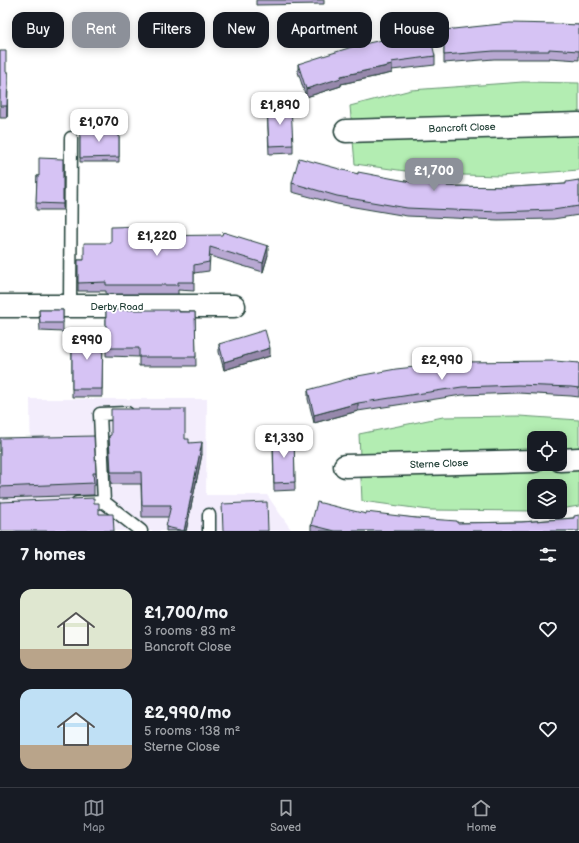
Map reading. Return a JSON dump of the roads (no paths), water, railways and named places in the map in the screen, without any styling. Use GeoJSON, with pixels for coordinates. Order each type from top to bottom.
{"type":"FeatureCollection","features":[{"type":"Feature","properties":{"kind":"street","name":"Bancroft Close"},"geometry":{"type":"LineString","coordinates":[[346,131],[579,124]]}},
{"type":"Feature","properties":{"kind":"street","name":"Derby Road"},"geometry":{"type":"LineString","coordinates":[[0,306],[236,306]]}},
{"type":"Feature","properties":{"kind":"street"},"geometry":{"type":"LineString","coordinates":[[567,460],[579,460]]}},
{"type":"Feature","properties":{"kind":"street","name":"Sterne Close"},"geometry":{"type":"LineString","coordinates":[[345,466],[527,461]]}},
{"type":"Feature","properties":{"kind":"lane"},"geometry":{"type":"LineString","coordinates":[[70,306],[71,138]]}},
{"type":"Feature","properties":{"kind":"lane"},"geometry":{"type":"LineString","coordinates":[[104,502],[100,414],[138,413]]}},
{"type":"Feature","properties":{"kind":"lane"},"geometry":{"type":"LineString","coordinates":[[64,503],[104,502],[141,531]]}},
{"type":"Feature","properties":{"kind":"lane"},"geometry":{"type":"LineString","coordinates":[[209,515],[209,531]]}}]}
